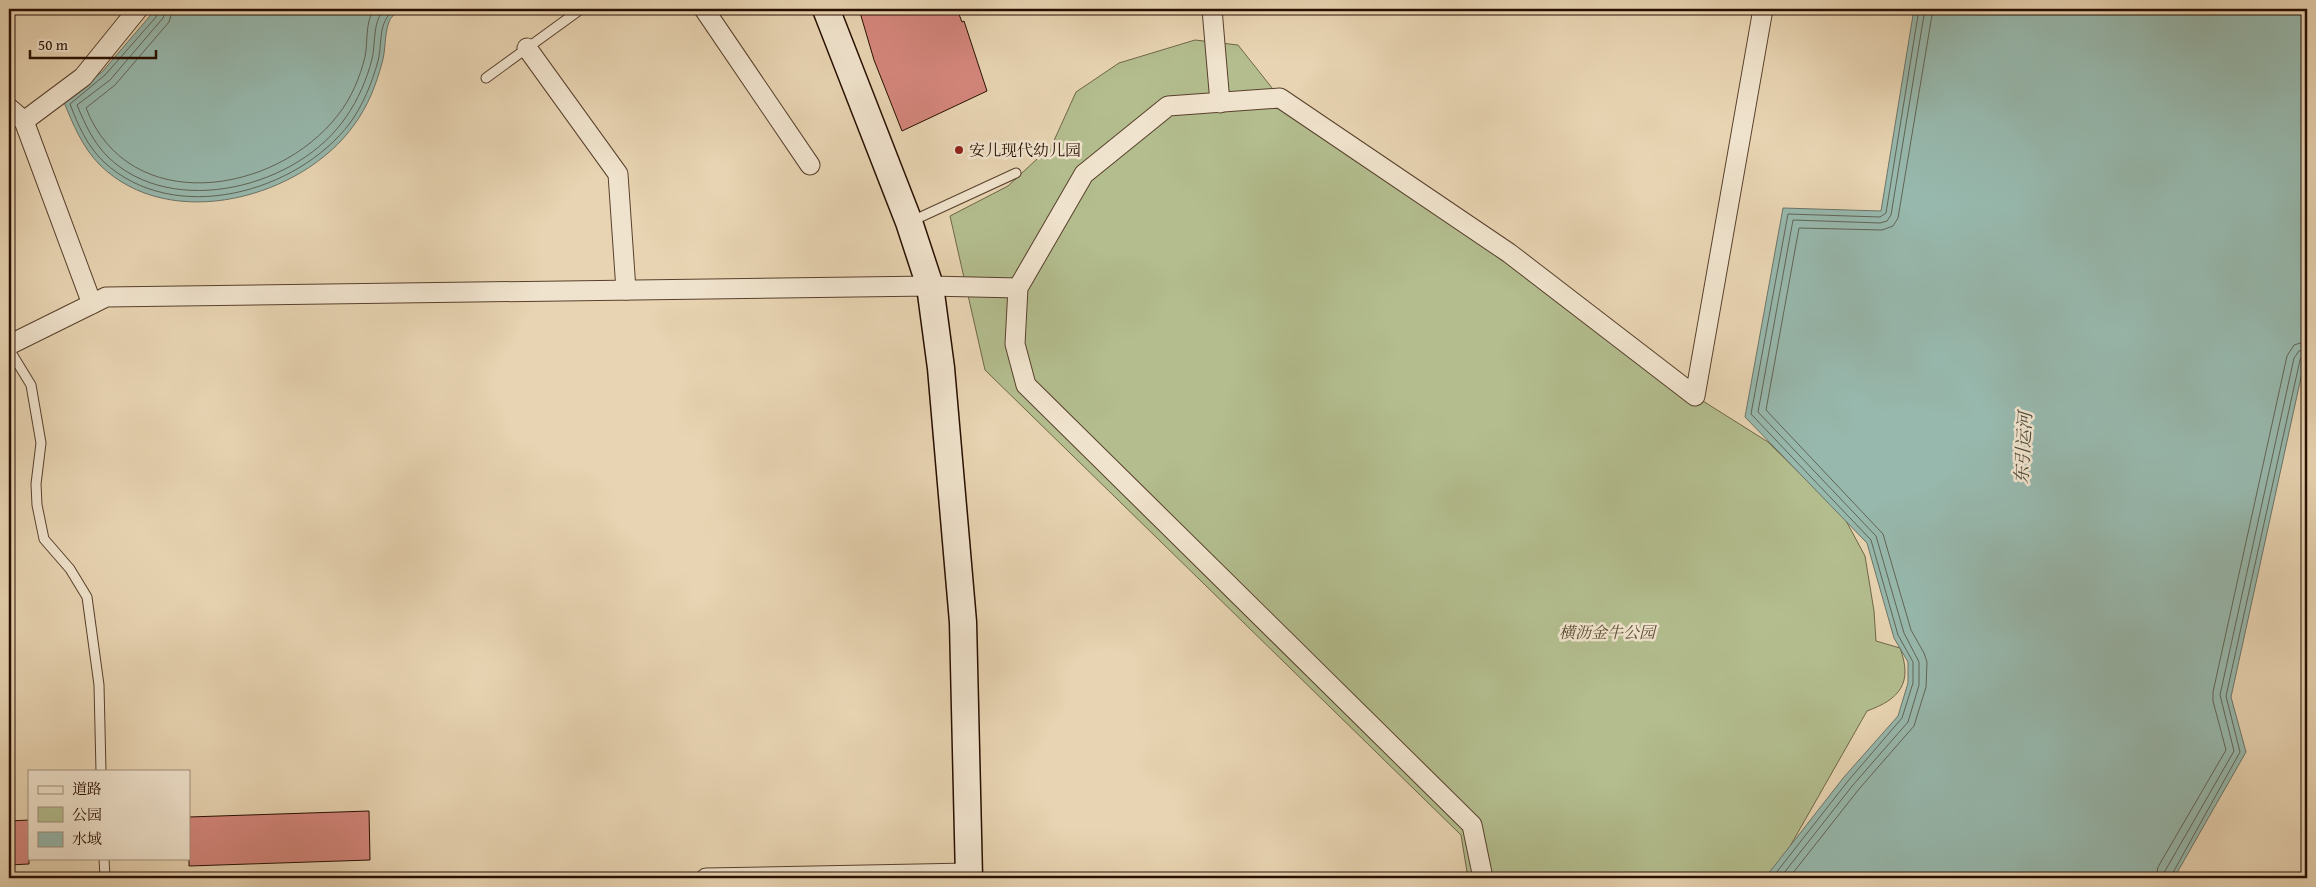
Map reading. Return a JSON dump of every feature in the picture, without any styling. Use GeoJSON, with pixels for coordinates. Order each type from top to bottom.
{"type":"FeatureCollection","features":[{"type":"Feature","properties":{"kind":"street"},"geometry":{"type":"LineString","coordinates":[[24,121],[83,77],[138,9]]}},
{"type":"Feature","properties":{"kind":"street"},"geometry":{"type":"LineString","coordinates":[[704,9],[810,165]]}},
{"type":"Feature","properties":{"kind":"street"},"geometry":{"type":"LineString","coordinates":[[706,878],[969,876],[963,622],[941,368],[930,286],[910,222],[826,9]]}},
{"type":"Feature","properties":{"kind":"street"},"geometry":{"type":"LineString","coordinates":[[1212,9],[1220,102]]}},
{"type":"Feature","properties":{"kind":"street"},"geometry":{"type":"LineString","coordinates":[[1483,878],[1472,825],[1026,385],[1015,344],[1018,288],[1084,174],[1168,106],[1280,98],[1509,252],[1695,396],[1763,9]]}},
{"type":"Feature","properties":{"kind":"street"},"geometry":{"type":"LineString","coordinates":[[527,48],[618,174],[626,290]]}},
{"type":"Feature","properties":{"kind":"street"},"geometry":{"type":"LineString","coordinates":[[9,108],[24,121],[92,304]]}},
{"type":"Feature","properties":{"kind":"street"},"geometry":{"type":"LineString","coordinates":[[9,345],[106,297],[930,286],[1018,288]]}},
{"type":"Feature","properties":{"kind":"lane"},"geometry":{"type":"LineString","coordinates":[[486,78],[581,9]]}},
{"type":"Feature","properties":{"kind":"lane"},"geometry":{"type":"LineString","coordinates":[[910,222],[1016,173]]}},
{"type":"Feature","properties":{"kind":"lane"},"geometry":{"type":"LineString","coordinates":[[9,350],[31,385],[41,443],[36,484],[38,514],[44,539],[70,569],[87,597],[99,685],[101,770]]}},
{"type":"Feature","properties":{"kind":"lane"},"geometry":{"type":"LineString","coordinates":[[104,860],[104,878]]}},
{"type":"Feature","properties":{"kind":"green space","name":"横沥金牛公园"},"geometry":{"type":"Polygon","coordinates":[[[1195,40],[1238,45],[1280,98],[1695,396],[1768,442],[1844,517],[1865,556],[1874,611],[1876,641],[1900,648],[1904,660],[1904,680],[1901,688],[1888,701],[1867,711],[1772,878],[1468,878],[1461,835],[985,370],[950,216],[1008,186],[1052,145],[1076,92],[1119,63],[1195,40]]]}},
{"type":"Feature","properties":{"kind":"water"},"geometry":{"type":"Polygon","coordinates":[[[156,9],[401,9],[392,16],[389,22],[382,63],[367,103],[354,125],[331,151],[302,172],[269,188],[234,198],[197,202],[162,198],[129,186],[100,165],[83,143],[63,100],[102,72],[156,9]]]}},
{"type":"Feature","properties":{"kind":"water","name":"东引运河"},"geometry":{"type":"Polygon","coordinates":[[[1914,9],[2307,9],[2307,350],[2231,697],[2246,752],[2174,878],[1765,878],[1844,777],[1898,716],[1908,683],[1908,662],[1894,638],[1867,543],[1745,417],[1783,208],[1881,211],[1914,9]]]}},
{"type":"Feature","properties":{"kind":"building"},"geometry":{"type":"Polygon","coordinates":[[[859,9],[957,9],[962,22],[964,21],[987,91],[902,131],[874,60],[859,9]]]}},
{"type":"Feature","properties":{"kind":"building"},"geometry":{"type":"Polygon","coordinates":[[[369,811],[370,860],[189,866],[190,817],[369,811]]]}},
{"type":"Feature","properties":{"kind":"building"},"geometry":{"type":"Polygon","coordinates":[[[28,820],[29,864],[9,865],[9,821],[28,820]]]}},
{"type":"Feature","properties":{"kind":"place","name":"安儿现代幼儿园"},"geometry":{"type":"Point","coordinates":[959,150]}}]}
